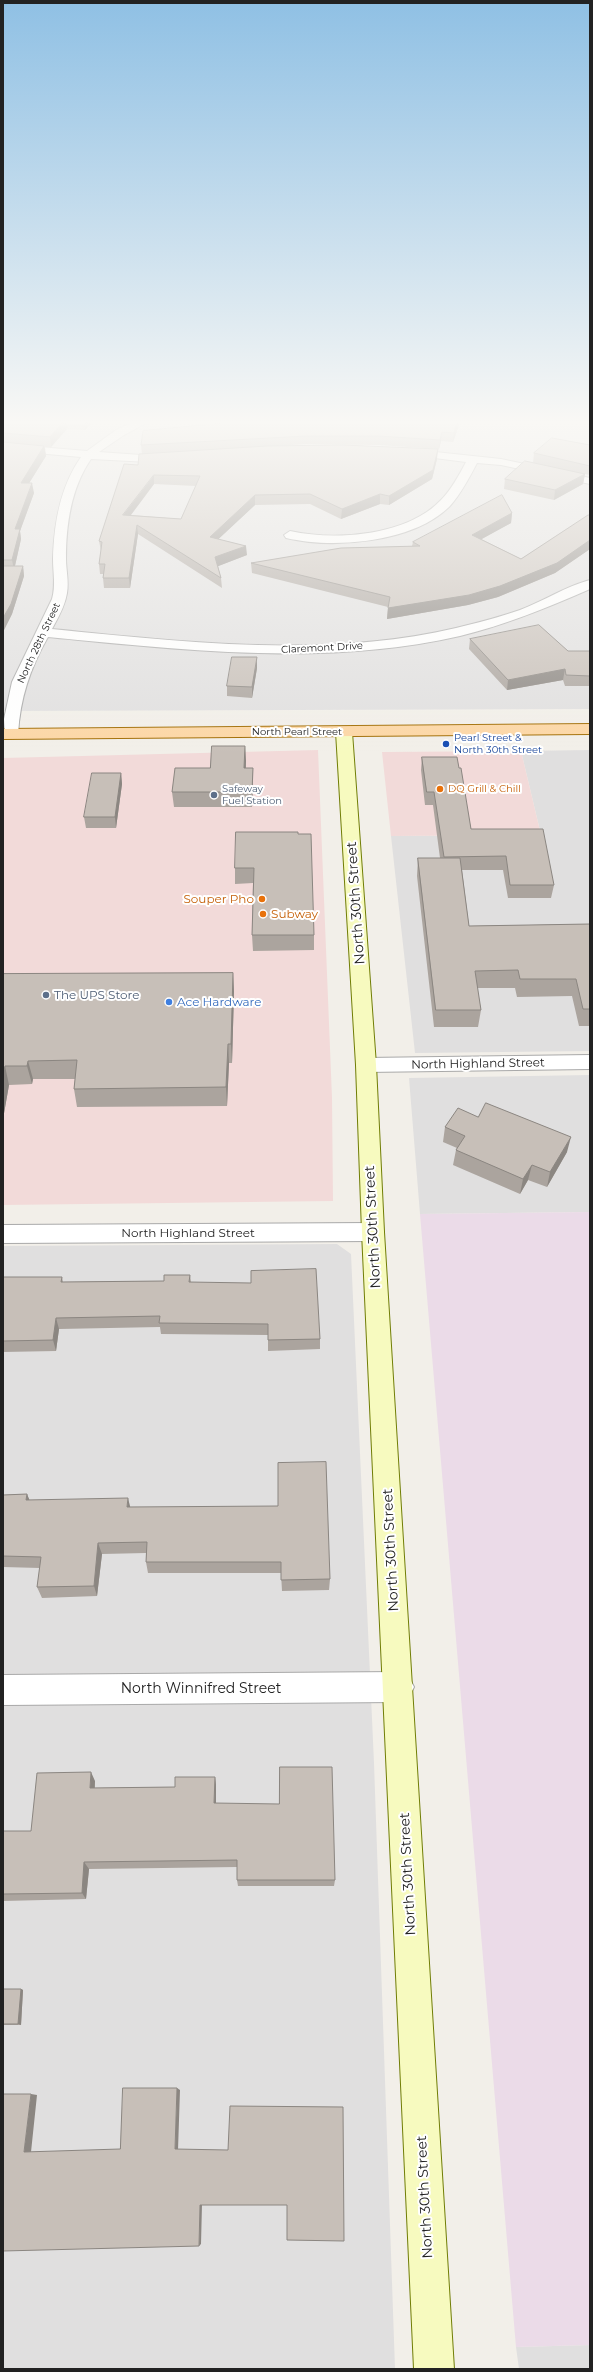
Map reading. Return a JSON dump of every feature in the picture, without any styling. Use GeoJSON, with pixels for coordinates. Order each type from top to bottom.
{"type":"FeatureCollection","features":[{"type":"Feature","properties":{"kind":"main road","name":"North Pearl Street"},"geometry":{"type":"LineString","coordinates":[[6,734],[590,730]]}},
{"type":"Feature","properties":{"kind":"main road","name":"North 30th Street"},"geometry":{"type":"LineString","coordinates":[[344,732],[366,1065],[373,1232],[399,1687],[434,2369]]}},
{"type":"Feature","properties":{"kind":"street","name":"North 28th Street"},"geometry":{"type":"LineString","coordinates":[[6,734],[22,673],[45,633],[62,587],[62,533]]}},
{"type":"Feature","properties":{"kind":"street"},"geometry":{"type":"LineString","coordinates":[[290,535],[316,541],[347,541],[387,533]]}},
{"type":"Feature","properties":{"kind":"street","name":"Claremont Drive"},"geometry":{"type":"LineString","coordinates":[[45,633],[257,650],[347,648],[429,638],[482,627],[544,606],[590,584]]}},
{"type":"Feature","properties":{"kind":"street","name":"North Highland Street"},"geometry":{"type":"LineString","coordinates":[[366,1065],[590,1062]]}},
{"type":"Feature","properties":{"kind":"street","name":"North Highland Street"},"geometry":{"type":"LineString","coordinates":[[3,1234],[373,1232]]}},
{"type":"Feature","properties":{"kind":"street","name":"North Winnifred Street"},"geometry":{"type":"LineString","coordinates":[[3,1690],[399,1687]]}},
{"type":"Feature","properties":{"kind":"shaded area"},"geometry":{"type":"Polygon","coordinates":[[[3,533],[590,533],[590,709],[3,711],[3,533]]]}},
{"type":"Feature","properties":{"kind":"shaded area"},"geometry":{"type":"Polygon","coordinates":[[[318,750],[332,1098],[333,1201],[3,1205],[3,758],[318,750]]]}},
{"type":"Feature","properties":{"kind":"shaded area"},"geometry":{"type":"Polygon","coordinates":[[[590,750],[590,1051],[415,1053],[391,836],[541,835],[521,751],[590,750]]]}},
{"type":"Feature","properties":{"kind":"shaded area"},"geometry":{"type":"Polygon","coordinates":[[[521,751],[541,835],[391,836],[382,752],[521,751]]]}},
{"type":"Feature","properties":{"kind":"shaded area"},"geometry":{"type":"Polygon","coordinates":[[[590,1075],[590,1212],[420,1214],[409,1078],[590,1075]]]}},
{"type":"Feature","properties":{"kind":"shaded area"},"geometry":{"type":"Polygon","coordinates":[[[590,1212],[590,2345],[516,2347],[420,1214],[590,1212]]]}},
{"type":"Feature","properties":{"kind":"shaded area"},"geometry":{"type":"Polygon","coordinates":[[[337,1244],[351,1254],[374,1763],[395,2369],[3,2369],[3,1246],[337,1244]]]}},
{"type":"Feature","properties":{"kind":"shaded area"},"geometry":{"type":"Polygon","coordinates":[[[590,2345],[590,2369],[519,2369],[516,2347],[590,2345]]]}},
{"type":"Feature","properties":{"kind":"building"},"geometry":{"type":"Polygon","coordinates":[[[3,533],[19,533],[12,560],[3,560],[3,533]]]}},
{"type":"Feature","properties":{"kind":"building"},"geometry":{"type":"Polygon","coordinates":[[[102,533],[136,533],[129,578],[103,578],[105,564],[99,564],[102,542],[99,541],[102,533]]]}},
{"type":"Feature","properties":{"kind":"building"},"geometry":{"type":"Polygon","coordinates":[[[149,533],[215,533],[210,537],[246,546],[215,557],[221,578],[149,533]]]}},
{"type":"Feature","properties":{"kind":"building"},"geometry":{"type":"Polygon","coordinates":[[[431,533],[476,533],[472,535],[521,559],[561,533],[590,533],[590,540],[557,563],[500,586],[469,595],[388,608],[390,597],[251,563],[341,548],[420,546],[413,542],[431,533]]]}},
{"type":"Feature","properties":{"kind":"building"},"geometry":{"type":"Polygon","coordinates":[[[3,566],[23,566],[11,604],[3,618],[3,566]]]}},
{"type":"Feature","properties":{"kind":"building"},"geometry":{"type":"Polygon","coordinates":[[[539,625],[568,651],[590,651],[590,676],[566,675],[565,669],[508,680],[470,639],[539,625]]]}},
{"type":"Feature","properties":{"kind":"building"},"geometry":{"type":"Polygon","coordinates":[[[232,657],[257,657],[252,687],[227,686],[232,657]]]}},
{"type":"Feature","properties":{"kind":"building"},"geometry":{"type":"Polygon","coordinates":[[[212,746],[245,746],[244,768],[253,768],[252,792],[172,792],[175,768],[210,768],[212,746]]]}},
{"type":"Feature","properties":{"kind":"building"},"geometry":{"type":"Polygon","coordinates":[[[422,757],[457,757],[459,768],[461,768],[471,829],[543,829],[554,885],[510,885],[506,856],[444,857],[434,792],[427,792],[422,757]]]}},
{"type":"Feature","properties":{"kind":"building"},"geometry":{"type":"Polygon","coordinates":[[[92,773],[121,773],[115,817],[84,817],[92,773]]]}},
{"type":"Feature","properties":{"kind":"building"},"geometry":{"type":"Polygon","coordinates":[[[236,832],[298,832],[298,834],[311,834],[314,935],[252,935],[254,868],[235,868],[236,832]]]}},
{"type":"Feature","properties":{"kind":"building"},"geometry":{"type":"Polygon","coordinates":[[[418,858],[460,858],[469,926],[590,924],[590,1009],[583,1009],[576,979],[520,979],[518,970],[475,971],[481,1010],[436,1010],[418,858]]]}},
{"type":"Feature","properties":{"kind":"building"},"geometry":{"type":"Polygon","coordinates":[[[233,973],[231,1044],[228,1044],[226,1087],[74,1089],[77,1060],[28,1061],[27,1066],[5,1066],[3,1074],[3,974],[233,973]]]}},
{"type":"Feature","properties":{"kind":"building"},"geometry":{"type":"Polygon","coordinates":[[[486,1103],[571,1137],[550,1172],[532,1165],[523,1179],[456,1150],[465,1136],[445,1127],[458,1108],[478,1117],[486,1103]]]}},
{"type":"Feature","properties":{"kind":"building"},"geometry":{"type":"Polygon","coordinates":[[[316,1269],[320,1339],[268,1340],[268,1324],[159,1323],[160,1316],[56,1318],[53,1340],[3,1341],[3,1277],[62,1277],[61,1282],[164,1281],[164,1275],[190,1275],[189,1282],[251,1283],[251,1271],[316,1269]]]}},
{"type":"Feature","properties":{"kind":"building"},"geometry":{"type":"Polygon","coordinates":[[[326,1462],[330,1579],[281,1580],[281,1562],[146,1562],[147,1542],[98,1543],[94,1586],[37,1587],[41,1557],[3,1556],[3,1495],[27,1494],[26,1500],[128,1498],[127,1507],[278,1506],[278,1463],[326,1462]]]}},
{"type":"Feature","properties":{"kind":"building"},"geometry":{"type":"Polygon","coordinates":[[[280,1767],[332,1767],[335,1880],[237,1880],[237,1860],[84,1862],[82,1893],[3,1894],[3,1831],[31,1831],[37,1773],[91,1772],[90,1788],[175,1787],[175,1777],[215,1777],[214,1803],[279,1804],[280,1767]]]}},
{"type":"Feature","properties":{"kind":"building"},"geometry":{"type":"Polygon","coordinates":[[[3,1989],[21,1989],[18,2024],[3,2024],[3,1989]]]}},
{"type":"Feature","properties":{"kind":"building"},"geometry":{"type":"Polygon","coordinates":[[[123,2088],[177,2088],[175,2149],[228,2150],[230,2106],[343,2107],[344,2241],[287,2240],[287,2205],[200,2205],[199,2246],[3,2251],[3,2094],[31,2094],[24,2152],[120,2149],[123,2088]]]}},
{"type":"Feature","properties":{"kind":"place","name":"Pearl Street & North 30th Street"},"geometry":{"type":"Point","coordinates":[446,744]}},
{"type":"Feature","properties":{"kind":"place","name":"DQ Grill & Chill"},"geometry":{"type":"Point","coordinates":[440,789]}},
{"type":"Feature","properties":{"kind":"place","name":"Safeway Fuel Station"},"geometry":{"type":"Point","coordinates":[214,795]}},
{"type":"Feature","properties":{"kind":"place","name":"Souper Pho"},"geometry":{"type":"Point","coordinates":[262,899]}},
{"type":"Feature","properties":{"kind":"place","name":"Subway"},"geometry":{"type":"Point","coordinates":[263,914]}},
{"type":"Feature","properties":{"kind":"place","name":"The UPS Store"},"geometry":{"type":"Point","coordinates":[46,995]}},
{"type":"Feature","properties":{"kind":"place","name":"Ace Hardware"},"geometry":{"type":"Point","coordinates":[169,1002]}}]}
